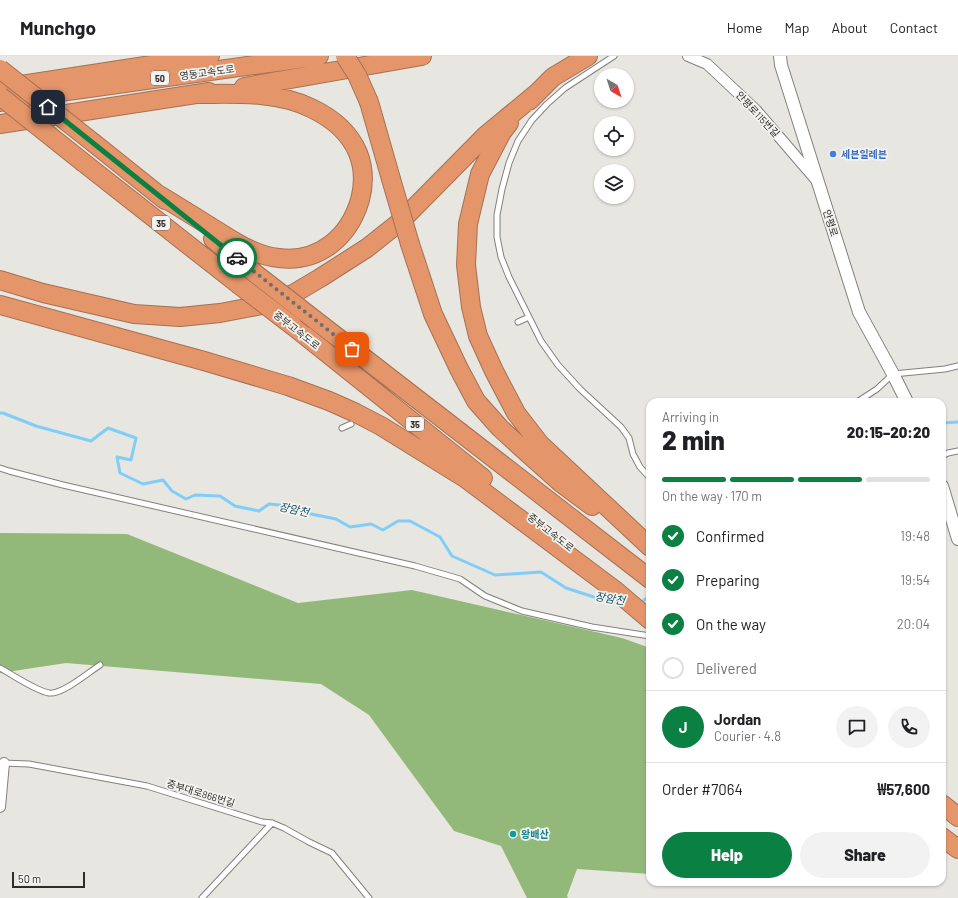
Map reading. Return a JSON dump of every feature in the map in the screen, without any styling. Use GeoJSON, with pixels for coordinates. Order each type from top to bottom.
{"type":"FeatureCollection","features":[{"type":"Feature","properties":{"kind":"highway","name":"영동고속도로"},"geometry":{"type":"LineString","coordinates":[[0,88],[210,56]]}},
{"type":"Feature","properties":{"kind":"highway","name":"영동고속도로"},"geometry":{"type":"LineString","coordinates":[[0,102],[39,95],[319,56]]}},
{"type":"Feature","properties":{"kind":"highway"},"geometry":{"type":"LineString","coordinates":[[345,56],[357,75],[369,102],[410,244],[433,314],[459,370],[476,401],[500,428],[561,483],[646,545]]}},
{"type":"Feature","properties":{"kind":"highway"},"geometry":{"type":"LineString","coordinates":[[0,124],[247,87],[422,56]]}},
{"type":"Feature","properties":{"kind":"highway"},"geometry":{"type":"LineString","coordinates":[[588,56],[553,77],[526,103],[502,132],[480,174],[468,224],[466,265],[478,336],[516,413],[540,444],[646,544]]}},
{"type":"Feature","properties":{"kind":"highway","name":"중부고속도로"},"geometry":{"type":"LineString","coordinates":[[0,69],[257,275],[646,576]]}},
{"type":"Feature","properties":{"kind":"highway"},"geometry":{"type":"LineString","coordinates":[[0,280],[43,293],[134,314],[180,317],[220,313],[272,303],[293,294],[320,278],[367,248],[401,221],[485,136],[536,93]]}},
{"type":"Feature","properties":{"kind":"highway"},"geometry":{"type":"LineString","coordinates":[[156,193],[255,252],[278,258],[301,258],[323,250],[342,235],[351,223],[358,208],[362,192],[362,166],[358,153],[352,142],[337,123],[310,107],[292,100],[261,95],[198,94]]}},
{"type":"Feature","properties":{"kind":"highway","name":"중부고속도로"},"geometry":{"type":"LineString","coordinates":[[0,96],[293,326],[646,607]]}},
{"type":"Feature","properties":{"kind":"highway"},"geometry":{"type":"LineString","coordinates":[[0,305],[288,386],[356,413],[381,426],[465,478],[616,591],[646,617]]}},
{"type":"Feature","properties":{"kind":"highway"},"geometry":{"type":"LineString","coordinates":[[946,808],[958,818]]}},
{"type":"Feature","properties":{"kind":"highway"},"geometry":{"type":"LineString","coordinates":[[946,840],[958,849]]}},
{"type":"Feature","properties":{"kind":"street","name":"안평로115번길"},"geometry":{"type":"LineString","coordinates":[[688,56],[706,64],[756,110],[819,183]]}},
{"type":"Feature","properties":{"kind":"street","name":"안평로"},"geometry":{"type":"LineString","coordinates":[[780,56],[859,312],[905,398]]}},
{"type":"Feature","properties":{"kind":"street"},"geometry":{"type":"LineString","coordinates":[[946,499],[958,539]]}},
{"type":"Feature","properties":{"kind":"street"},"geometry":{"type":"LineString","coordinates":[[0,807],[2,763]]}},
{"type":"Feature","properties":{"kind":"lane"},"geometry":{"type":"LineString","coordinates":[[614,56],[565,88],[532,120],[518,141],[509,164],[502,189],[497,215],[497,236],[501,257],[509,277],[541,341],[558,365],[580,389],[621,427],[629,438],[633,454],[640,467],[646,474]]}},
{"type":"Feature","properties":{"kind":"lane"},"geometry":{"type":"LineString","coordinates":[[518,322],[529,317]]}},
{"type":"Feature","properties":{"kind":"lane"},"geometry":{"type":"LineString","coordinates":[[863,398],[895,378],[958,366]]}},
{"type":"Feature","properties":{"kind":"lane"},"geometry":{"type":"LineString","coordinates":[[342,428],[351,424]]}},
{"type":"Feature","properties":{"kind":"lane"},"geometry":{"type":"LineString","coordinates":[[946,454],[958,451]]}},
{"type":"Feature","properties":{"kind":"lane"},"geometry":{"type":"LineString","coordinates":[[0,468],[63,485],[416,566],[460,579],[485,596],[522,611],[592,627],[646,635]]}},
{"type":"Feature","properties":{"kind":"lane"},"geometry":{"type":"LineString","coordinates":[[0,668],[37,689],[50,694],[63,691],[100,665]]}},
{"type":"Feature","properties":{"kind":"lane","name":"중부대로866번길"},"geometry":{"type":"LineString","coordinates":[[2,763],[29,764],[146,786],[262,822],[272,823],[332,853],[369,898]]}},
{"type":"Feature","properties":{"kind":"lane"},"geometry":{"type":"LineString","coordinates":[[202,898],[272,823]]}},
{"type":"Feature","properties":{"kind":"green space"},"geometry":{"type":"Polygon","coordinates":[[[0,533],[127,534],[298,603],[412,590],[622,638],[646,647],[646,874],[577,869],[567,896],[568,898],[527,898],[501,846],[454,831],[369,715],[321,684],[66,663],[0,673],[0,533]]]}},
{"type":"Feature","properties":{"kind":"waterway","name":"장암천"},"geometry":{"type":"LineString","coordinates":[[0,413],[36,426],[91,441],[108,428],[136,438],[131,460],[117,457],[120,473],[143,484],[163,480],[172,491],[186,499],[195,495],[220,496],[235,506],[259,511],[269,504],[290,506],[311,514],[336,519],[350,527],[371,524],[383,530],[398,521],[410,521],[440,537],[452,556],[495,575],[541,572],[566,588],[597,598],[615,600]]}},
{"type":"Feature","properties":{"kind":"waterway","name":"장암천"},"geometry":{"type":"LineString","coordinates":[[946,423],[958,422]]}},
{"type":"Feature","properties":{"kind":"waterway","name":"장암천"},"geometry":{"type":"LineString","coordinates":[[640,603],[646,599]]}},
{"type":"Feature","properties":{"kind":"way so far"},"geometry":{"type":"LineString","coordinates":[[237,258],[352,349]]}},
{"type":"Feature","properties":{"kind":"place","name":"세븐일레븐"},"geometry":{"type":"Point","coordinates":[833,154]}},
{"type":"Feature","properties":{"kind":"place","name":"왕배산"},"geometry":{"type":"Point","coordinates":[513,834]}},
{"type":"Feature","properties":{"kind":"route"},"geometry":{"type":"LineString","coordinates":[[48,107],[237,258]]}}]}
